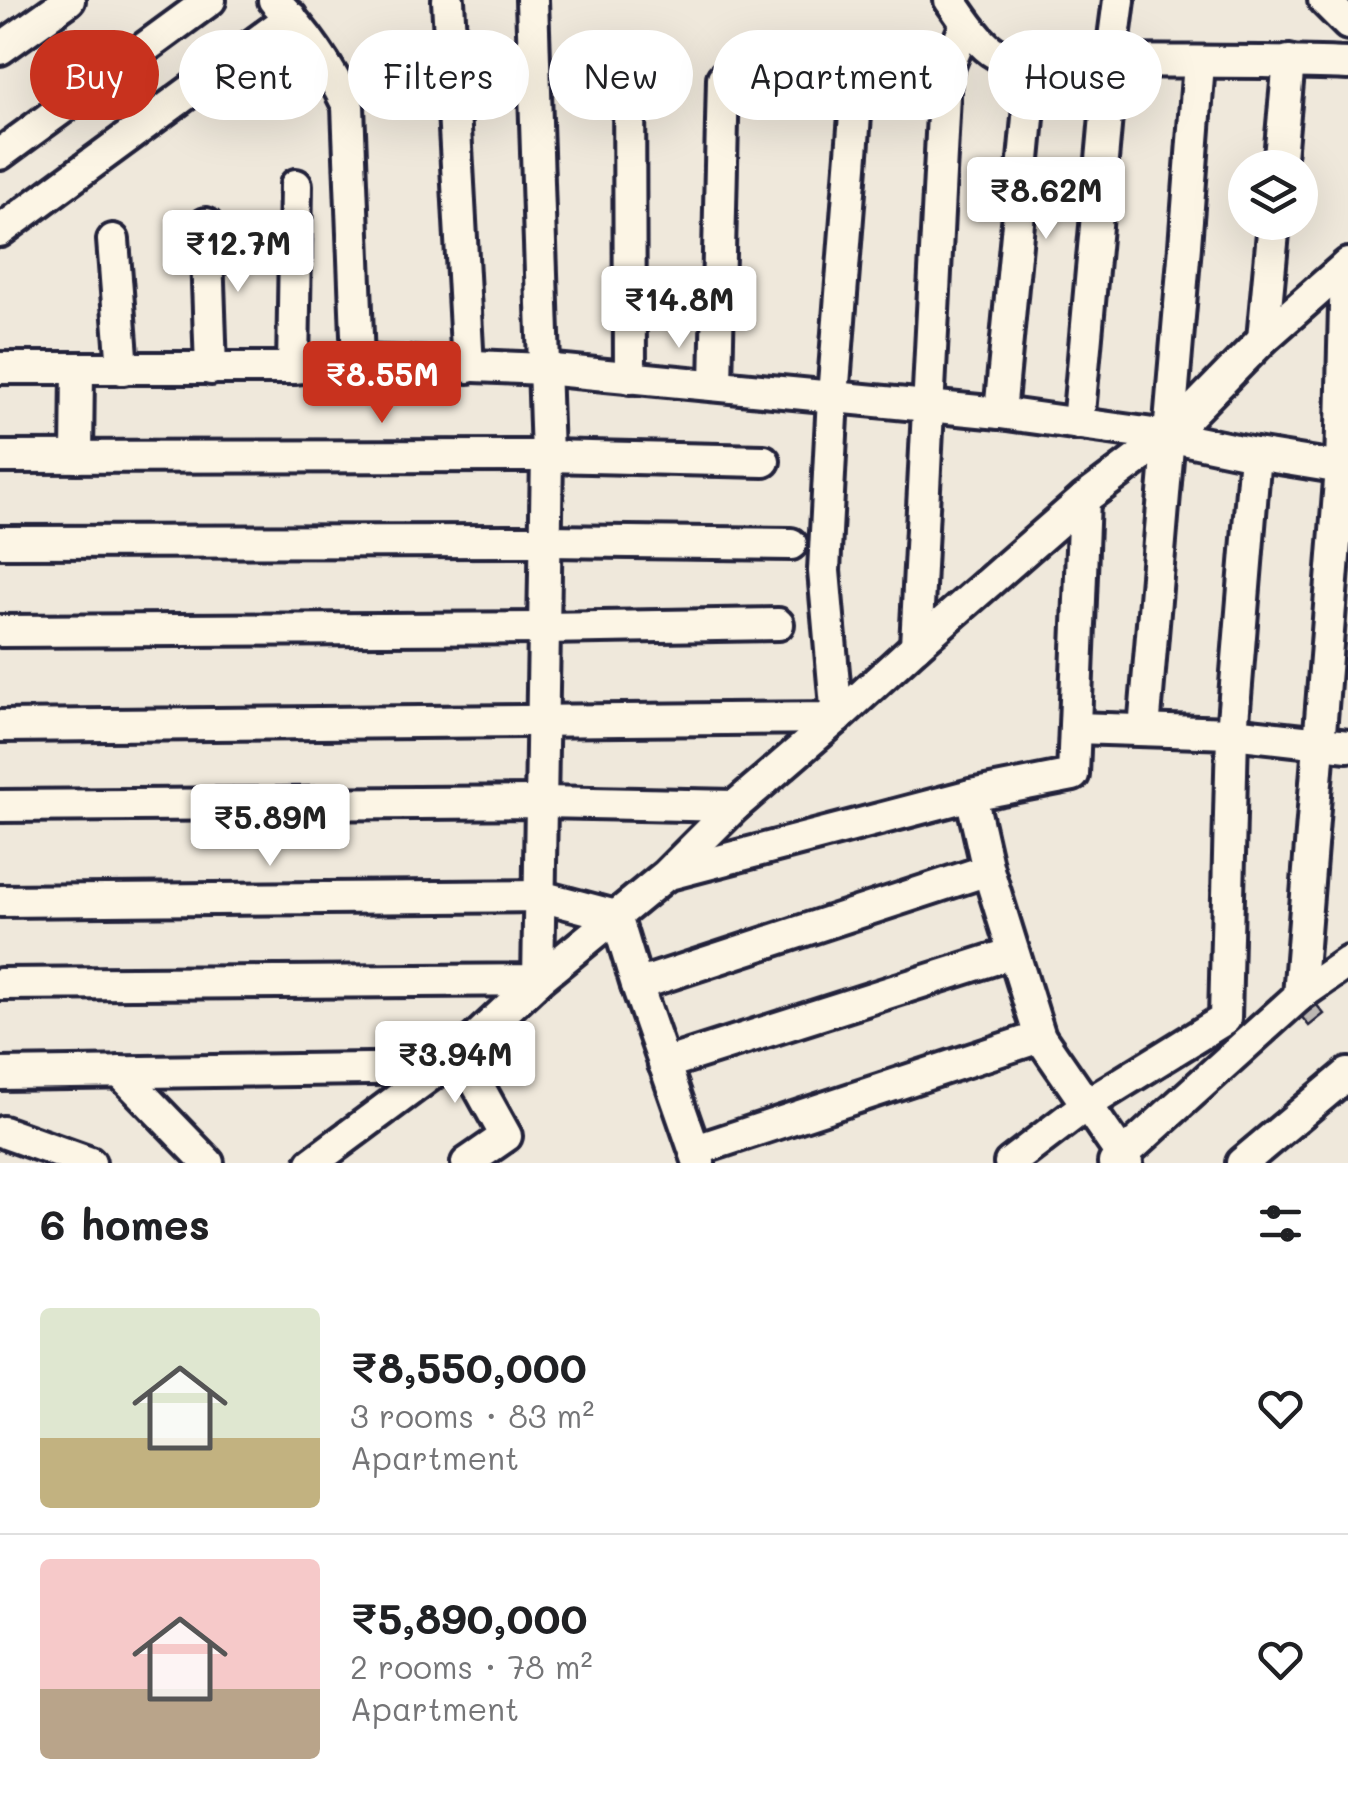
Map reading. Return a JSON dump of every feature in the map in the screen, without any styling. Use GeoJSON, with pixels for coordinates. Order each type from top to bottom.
{"type":"FeatureCollection","features":[{"type":"Feature","properties":{"kind":"street"},"geometry":{"type":"LineString","coordinates":[[0,49],[69,0]]}},
{"type":"Feature","properties":{"kind":"street"},"geometry":{"type":"LineString","coordinates":[[0,154],[210,0]]}},
{"type":"Feature","properties":{"kind":"street"},"geometry":{"type":"LineString","coordinates":[[448,0],[468,367]]}},
{"type":"Feature","properties":{"kind":"street"},"geometry":{"type":"LineString","coordinates":[[532,0],[547,456],[538,980]]}},
{"type":"Feature","properties":{"kind":"street"},"geometry":{"type":"LineString","coordinates":[[1115,30],[1119,0]]}},
{"type":"Feature","properties":{"kind":"street"},"geometry":{"type":"LineString","coordinates":[[1324,0],[1348,24]]}},
{"type":"Feature","properties":{"kind":"street"},"geometry":{"type":"LineString","coordinates":[[0,231],[282,8],[329,68],[348,106],[358,361]]}},
{"type":"Feature","properties":{"kind":"street"},"geometry":{"type":"LineString","coordinates":[[958,12],[988,46]]}},
{"type":"Feature","properties":{"kind":"street"},"geometry":{"type":"LineString","coordinates":[[916,646],[945,75],[958,12]]}},
{"type":"Feature","properties":{"kind":"street"},"geometry":{"type":"LineString","coordinates":[[1162,62],[1348,64]]}},
{"type":"Feature","properties":{"kind":"street"},"geometry":{"type":"LineString","coordinates":[[1144,730],[1199,62]]}},
{"type":"Feature","properties":{"kind":"street"},"geometry":{"type":"LineString","coordinates":[[1281,150],[1289,62]]}},
{"type":"Feature","properties":{"kind":"street"},"geometry":{"type":"LineString","coordinates":[[629,120],[630,378]]}},
{"type":"Feature","properties":{"kind":"street"},"geometry":{"type":"LineString","coordinates":[[716,384],[722,120]]}},
{"type":"Feature","properties":{"kind":"street"},"geometry":{"type":"LineString","coordinates":[[837,718],[824,571],[855,120]]}},
{"type":"Feature","properties":{"kind":"street"},"geometry":{"type":"LineString","coordinates":[[1000,413],[1028,120]]}},
{"type":"Feature","properties":{"kind":"street"},"geometry":{"type":"LineString","coordinates":[[1078,424],[1106,120]]}},
{"type":"Feature","properties":{"kind":"street"},"geometry":{"type":"LineString","coordinates":[[293,368],[296,185]]}},
{"type":"Feature","properties":{"kind":"street"},"geometry":{"type":"LineString","coordinates":[[206,224],[211,369]]}},
{"type":"Feature","properties":{"kind":"street"},"geometry":{"type":"LineString","coordinates":[[112,240],[124,369]]}},
{"type":"Feature","properties":{"kind":"street"},"geometry":{"type":"LineString","coordinates":[[1263,339],[1272,240]]}},
{"type":"Feature","properties":{"kind":"street"},"geometry":{"type":"LineString","coordinates":[[312,1163],[450,1060],[538,980],[666,875],[735,806],[1084,499],[1168,436],[1263,339],[1347,265]]}},
{"type":"Feature","properties":{"kind":"street"},"geometry":{"type":"LineString","coordinates":[[1299,996],[1333,744],[1347,265]]}},
{"type":"Feature","properties":{"kind":"street"},"geometry":{"type":"LineString","coordinates":[[0,368],[293,368],[358,361],[544,369],[1000,413],[1168,436],[1344,468]]}},
{"type":"Feature","properties":{"kind":"street"},"geometry":{"type":"LineString","coordinates":[[77,457],[78,369]]}},
{"type":"Feature","properties":{"kind":"street"},"geometry":{"type":"LineString","coordinates":[[1010,1163],[1086,1105],[1226,1019],[1232,733],[1255,454]]}},
{"type":"Feature","properties":{"kind":"street"},"geometry":{"type":"LineString","coordinates":[[0,458],[547,456],[764,461]]}},
{"type":"Feature","properties":{"kind":"street"},"geometry":{"type":"LineString","coordinates":[[666,875],[971,795],[1073,775],[1084,499]]}},
{"type":"Feature","properties":{"kind":"street"},"geometry":{"type":"LineString","coordinates":[[0,542],[791,544]]}},
{"type":"Feature","properties":{"kind":"street"},"geometry":{"type":"LineString","coordinates":[[0,631],[778,624]]}},
{"type":"Feature","properties":{"kind":"street"},"geometry":{"type":"LineString","coordinates":[[0,726],[837,718]]}},
{"type":"Feature","properties":{"kind":"street"},"geometry":{"type":"LineString","coordinates":[[1074,728],[1232,733],[1333,744]]}},
{"type":"Feature","properties":{"kind":"street"},"geometry":{"type":"LineString","coordinates":[[971,795],[988,870],[1040,1037],[1121,1161],[1299,996],[1348,962]]}},
{"type":"Feature","properties":{"kind":"street"},"geometry":{"type":"LineString","coordinates":[[0,806],[542,802],[735,806]]}},
{"type":"Feature","properties":{"kind":"street"},"geometry":{"type":"LineString","coordinates":[[638,986],[988,870]]}},
{"type":"Feature","properties":{"kind":"street"},"geometry":{"type":"LineString","coordinates":[[0,901],[540,896],[616,916]]}},
{"type":"Feature","properties":{"kind":"street"},"geometry":{"type":"LineString","coordinates":[[616,916],[698,1157],[1040,1037]]}},
{"type":"Feature","properties":{"kind":"street"},"geometry":{"type":"LineString","coordinates":[[664,1064],[1013,953]]}},
{"type":"Feature","properties":{"kind":"street"},"geometry":{"type":"LineString","coordinates":[[0,984],[538,980]]}},
{"type":"Feature","properties":{"kind":"street"},"geometry":{"type":"LineString","coordinates":[[0,1074],[450,1060]]}},
{"type":"Feature","properties":{"kind":"street"},"geometry":{"type":"LineString","coordinates":[[450,1060],[506,1136],[467,1163]]}},
{"type":"Feature","properties":{"kind":"street"},"geometry":{"type":"LineString","coordinates":[[120,1072],[208,1163]]}},
{"type":"Feature","properties":{"kind":"street"},"geometry":{"type":"LineString","coordinates":[[1242,1163],[1348,1074]]}},
{"type":"Feature","properties":{"kind":"street"},"geometry":{"type":"LineString","coordinates":[[1,1129],[12,1163]]}},
{"type":"Feature","properties":{"kind":"street"},"geometry":{"type":"LineString","coordinates":[[1,1129],[90,1163]]}},
{"type":"Feature","properties":{"kind":"building"},"geometry":{"type":"Polygon","coordinates":[[[1316,1004],[1324,1014],[1309,1026],[1301,1016],[1316,1004]]]}}]}
